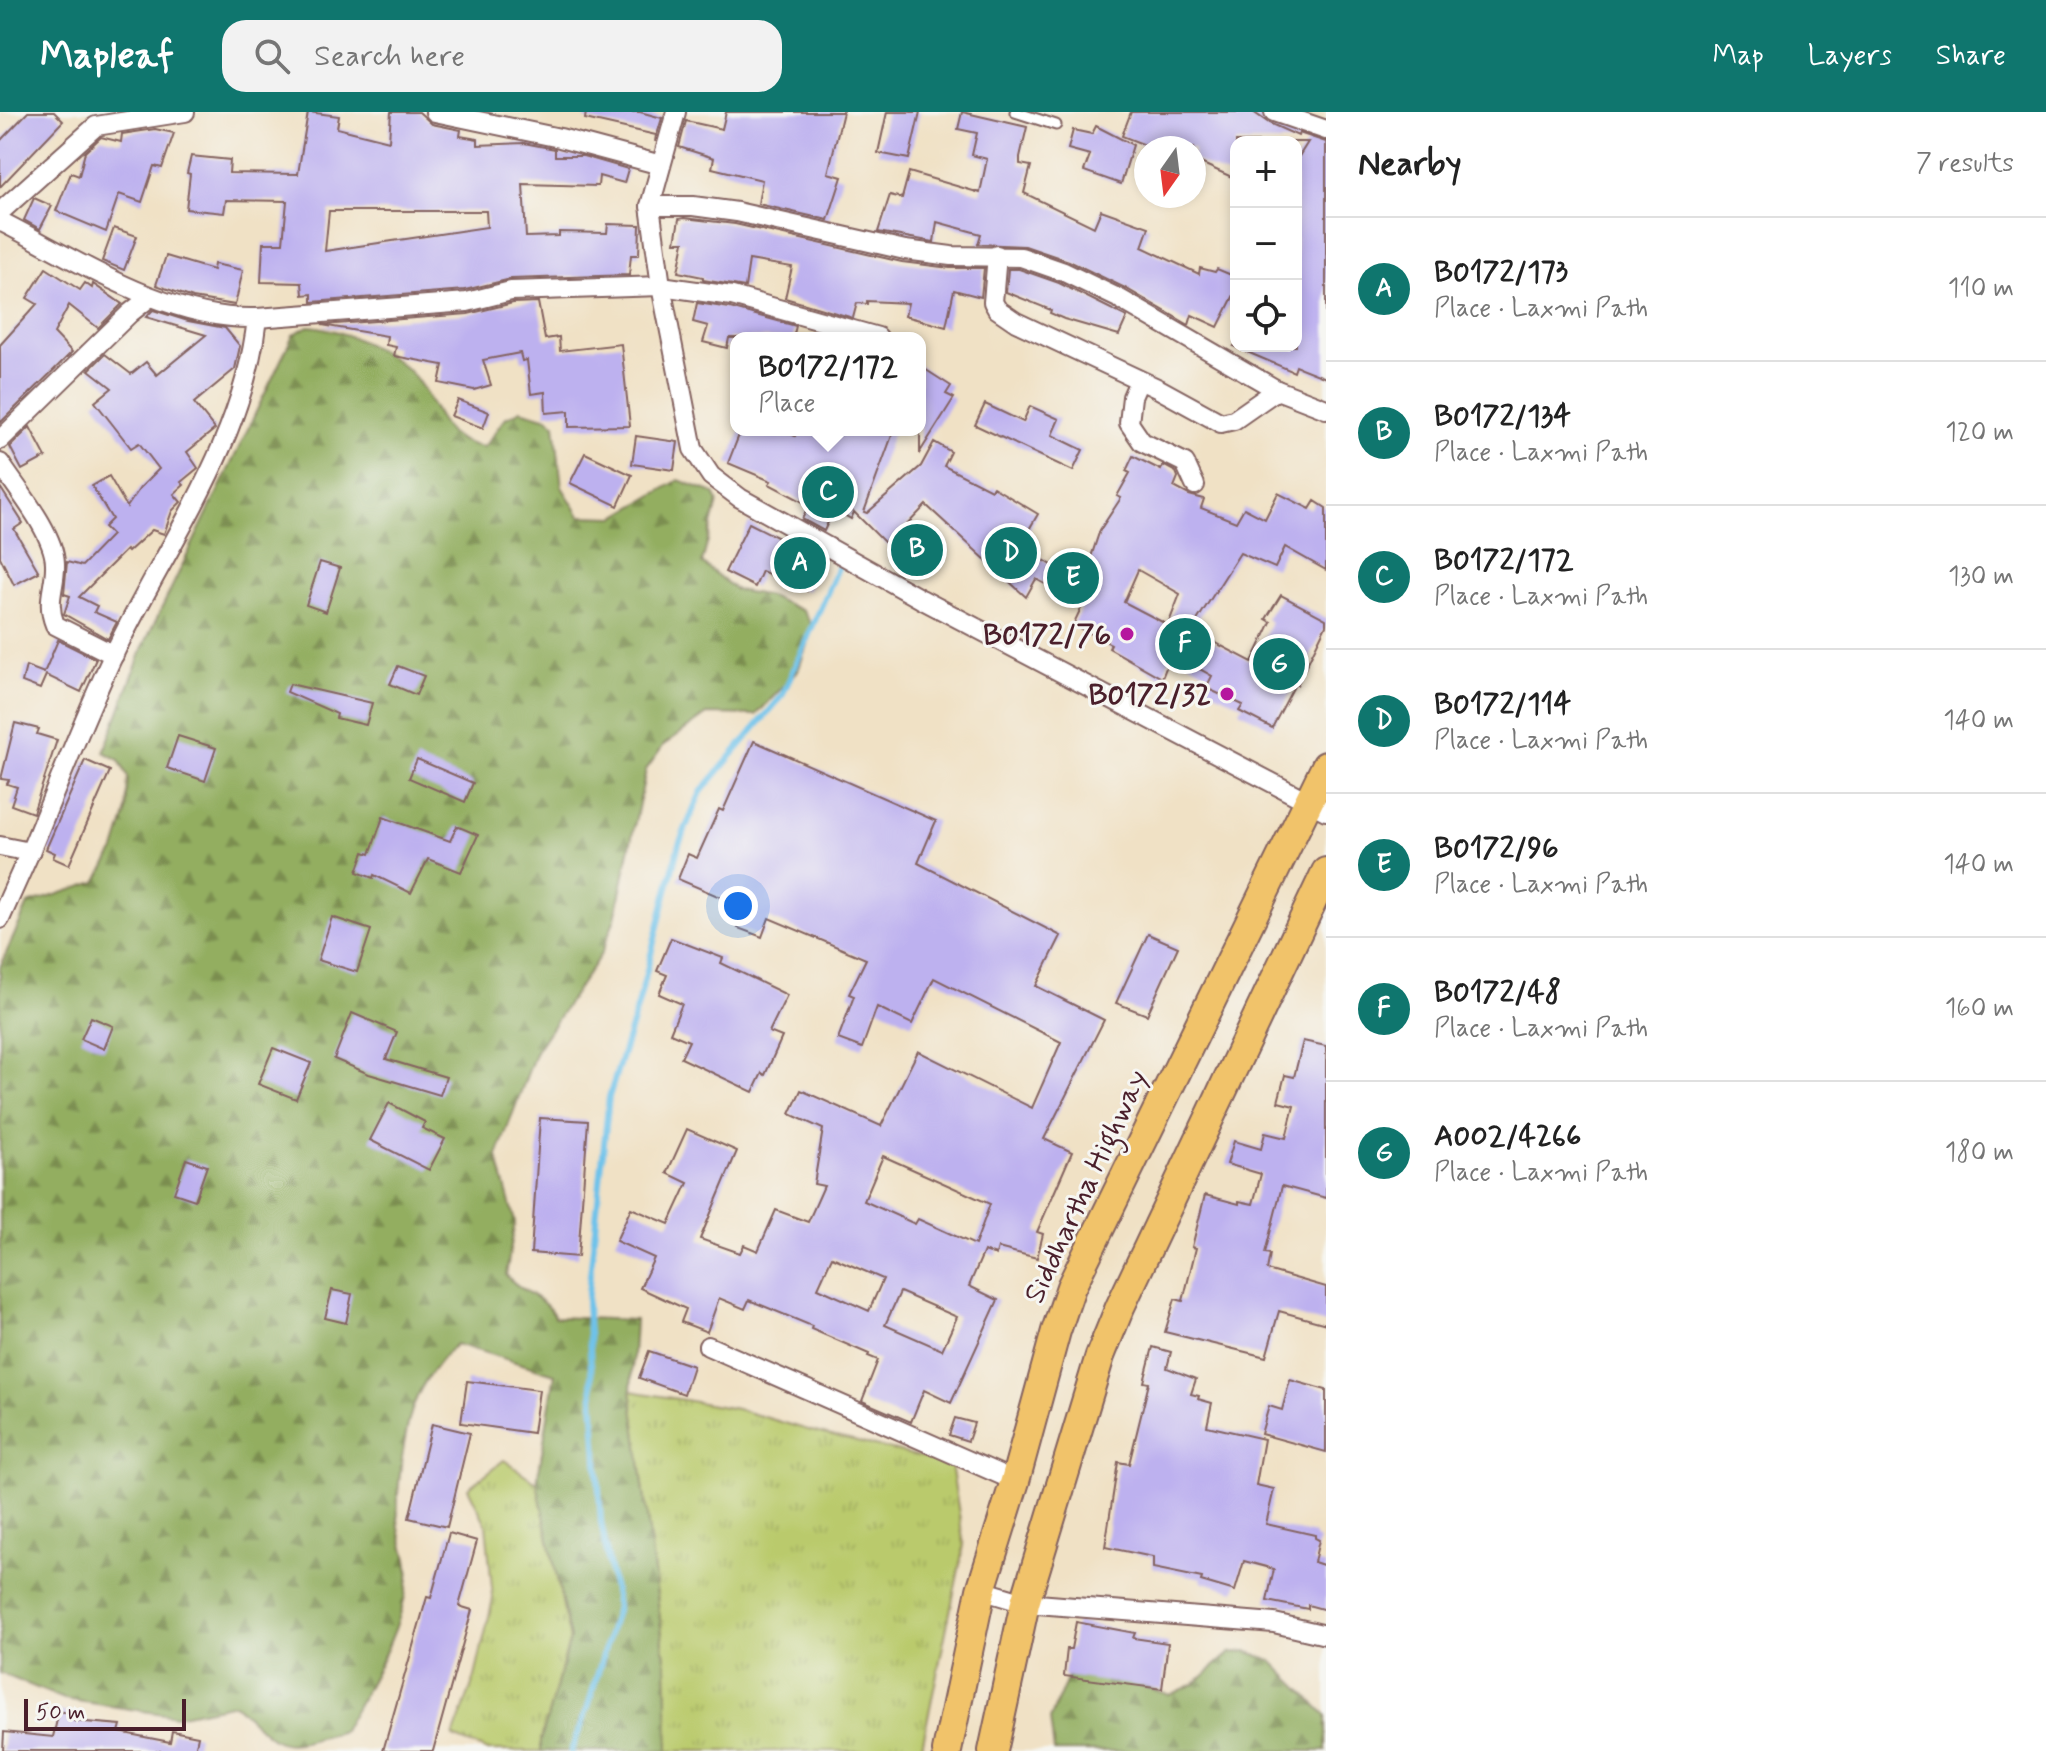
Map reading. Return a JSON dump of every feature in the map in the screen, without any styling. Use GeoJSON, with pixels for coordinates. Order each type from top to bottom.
{"type":"FeatureCollection","features":[{"type":"Feature","properties":{"kind":"highway","name":"Siddhartha Highway"},"geometry":{"type":"LineString","coordinates":[[947,1751],[981,1590],[1071,1287],[1318,807],[1326,766]]}},
{"type":"Feature","properties":{"kind":"highway"},"geometry":{"type":"LineString","coordinates":[[993,1751],[1025,1603],[1100,1356],[1120,1307],[1326,872]]}},
{"type":"Feature","properties":{"kind":"street"},"geometry":{"type":"LineString","coordinates":[[0,212],[100,119],[185,112]]}},
{"type":"Feature","properties":{"kind":"street"},"geometry":{"type":"LineString","coordinates":[[435,112],[560,138],[661,165]]}},
{"type":"Feature","properties":{"kind":"street"},"geometry":{"type":"LineString","coordinates":[[676,112],[650,206],[661,286],[693,449],[711,476],[740,498],[921,599],[1318,807]]}},
{"type":"Feature","properties":{"kind":"street"},"geometry":{"type":"LineString","coordinates":[[1274,112],[1326,130]]}},
{"type":"Feature","properties":{"kind":"street"},"geometry":{"type":"LineString","coordinates":[[650,206],[693,206],[737,212],[920,252],[951,256],[1021,257],[1064,272],[1106,292],[1277,390],[1326,409]]}},
{"type":"Feature","properties":{"kind":"street"},"geometry":{"type":"LineString","coordinates":[[0,221],[149,298],[235,319],[467,302],[511,291],[661,286],[732,296],[860,332]]}},
{"type":"Feature","properties":{"kind":"street"},"geometry":{"type":"LineString","coordinates":[[997,255],[993,302],[997,309],[1016,322],[1221,423],[1234,420],[1277,390]]}},
{"type":"Feature","properties":{"kind":"street"},"geometry":{"type":"LineString","coordinates":[[0,440],[149,298]]}},
{"type":"Feature","properties":{"kind":"street"},"geometry":{"type":"LineString","coordinates":[[0,919],[114,655],[194,505],[232,424],[254,345],[257,318]]}},
{"type":"Feature","properties":{"kind":"street"},"geometry":{"type":"LineString","coordinates":[[1139,381],[1132,397],[1129,423],[1142,442],[1185,463],[1195,485]]}},
{"type":"Feature","properties":{"kind":"street"},"geometry":{"type":"LineString","coordinates":[[0,463],[49,539],[55,563],[49,610],[55,625],[114,655]]}},
{"type":"Feature","properties":{"kind":"street"},"geometry":{"type":"LineString","coordinates":[[0,846],[30,852]]}},
{"type":"Feature","properties":{"kind":"street"},"geometry":{"type":"LineString","coordinates":[[708,1346],[1015,1481]]}},
{"type":"Feature","properties":{"kind":"street"},"geometry":{"type":"LineString","coordinates":[[981,1590],[1025,1603],[1274,1623],[1326,1635]]}},
{"type":"Feature","properties":{"kind":"lane"},"geometry":{"type":"LineString","coordinates":[[1015,112],[1056,125]]}},
{"type":"Feature","properties":{"kind":"green space"},"geometry":{"type":"Polygon","coordinates":[[[308,326],[352,337],[397,362],[417,380],[449,432],[469,444],[484,447],[505,418],[521,410],[548,418],[555,424],[562,487],[580,516],[615,517],[679,480],[714,493],[718,502],[702,563],[736,590],[770,596],[803,611],[813,627],[798,671],[756,715],[707,714],[664,745],[646,770],[615,918],[601,954],[536,1051],[497,1156],[515,1222],[506,1275],[545,1304],[555,1317],[635,1320],[631,1391],[666,1666],[668,1751],[541,1751],[541,1740],[570,1639],[537,1483],[555,1374],[456,1344],[426,1380],[410,1416],[398,1493],[399,1527],[408,1572],[404,1600],[383,1658],[343,1731],[304,1742],[282,1743],[263,1731],[235,1704],[176,1716],[64,1699],[0,1673],[0,967],[28,904],[96,882],[115,850],[126,814],[128,777],[119,760],[104,752],[144,645],[293,335],[308,326]]]}},
{"type":"Feature","properties":{"kind":"green space"},"geometry":{"type":"Polygon","coordinates":[[[631,1391],[737,1409],[815,1432],[951,1464],[964,1545],[921,1751],[668,1751],[666,1666],[631,1391]]]}},
{"type":"Feature","properties":{"kind":"green space"},"geometry":{"type":"Polygon","coordinates":[[[504,1460],[537,1483],[570,1639],[541,1740],[541,1751],[488,1751],[453,1737],[475,1677],[493,1599],[486,1524],[468,1488],[504,1460]]]}},
{"type":"Feature","properties":{"kind":"green space"},"geometry":{"type":"Polygon","coordinates":[[[1247,1651],[1272,1661],[1326,1715],[1326,1751],[1054,1751],[1050,1719],[1070,1672],[1097,1672],[1170,1695],[1194,1684],[1230,1653],[1247,1651]]]}},
{"type":"Feature","properties":{"kind":"building"},"geometry":{"type":"Polygon","coordinates":[[[28,112],[54,112],[63,121],[0,187],[0,141],[28,112]]]}},
{"type":"Feature","properties":{"kind":"building"},"geometry":{"type":"Polygon","coordinates":[[[308,112],[339,116],[337,128],[389,141],[391,112],[419,112],[432,124],[461,130],[460,136],[478,139],[478,145],[524,143],[555,149],[555,156],[583,156],[628,169],[624,183],[599,176],[598,186],[523,184],[526,237],[559,236],[559,232],[607,233],[608,224],[640,225],[639,255],[631,255],[629,275],[511,279],[465,290],[312,302],[312,294],[303,295],[302,283],[261,282],[263,243],[283,243],[287,201],[226,200],[224,213],[186,209],[191,156],[230,160],[229,173],[298,174],[308,112]],[[329,211],[325,251],[487,227],[486,211],[329,211]]]}},
{"type":"Feature","properties":{"kind":"building"},"geometry":{"type":"Polygon","coordinates":[[[586,112],[640,112],[662,118],[655,142],[656,135],[585,119],[586,112]]]}},
{"type":"Feature","properties":{"kind":"building"},"geometry":{"type":"Polygon","coordinates":[[[726,112],[843,112],[828,173],[842,177],[828,220],[758,204],[762,180],[712,168],[714,158],[679,147],[686,121],[722,129],[726,112]]]}},
{"type":"Feature","properties":{"kind":"building"},"geometry":{"type":"Polygon","coordinates":[[[887,112],[920,112],[909,159],[878,153],[887,112]]]}},
{"type":"Feature","properties":{"kind":"building"},"geometry":{"type":"Polygon","coordinates":[[[962,112],[1027,127],[1020,164],[1031,166],[1024,193],[1094,227],[1101,210],[1149,227],[1142,247],[1199,274],[1200,268],[1215,272],[1217,269],[1230,274],[1230,303],[1218,327],[1192,315],[1189,325],[1125,288],[1069,261],[1025,246],[978,244],[981,234],[937,222],[934,242],[878,232],[890,195],[902,198],[909,172],[980,193],[987,159],[972,155],[977,133],[958,129],[962,112]]]}},
{"type":"Feature","properties":{"kind":"building"},"geometry":{"type":"Polygon","coordinates":[[[1131,112],[1253,112],[1298,136],[1230,136],[1230,176],[1206,165],[1206,136],[1134,136],[1134,141],[1122,136],[1131,112]]]}},
{"type":"Feature","properties":{"kind":"building"},"geometry":{"type":"Polygon","coordinates":[[[1096,126],[1133,145],[1121,184],[1084,171],[1090,155],[1068,149],[1073,130],[1092,134],[1096,126]]]}},
{"type":"Feature","properties":{"kind":"building"},"geometry":{"type":"Polygon","coordinates":[[[155,129],[174,133],[162,168],[154,166],[142,202],[119,194],[106,232],[56,211],[71,173],[79,176],[85,152],[101,137],[121,142],[122,134],[155,129]]]}},
{"type":"Feature","properties":{"kind":"building"},"geometry":{"type":"Polygon","coordinates":[[[1299,133],[1326,142],[1326,378],[1296,366],[1294,372],[1247,352],[1302,352],[1302,152],[1308,142],[1302,142],[1299,133]]]}},
{"type":"Feature","properties":{"kind":"building"},"geometry":{"type":"Polygon","coordinates":[[[34,198],[52,206],[40,229],[24,220],[34,198]]]}},
{"type":"Feature","properties":{"kind":"building"},"geometry":{"type":"Polygon","coordinates":[[[679,219],[735,224],[902,262],[950,268],[984,268],[981,297],[954,290],[946,327],[905,316],[908,303],[857,303],[853,318],[785,298],[792,267],[749,260],[745,287],[703,280],[703,277],[678,272],[684,242],[675,242],[679,219]]]}},
{"type":"Feature","properties":{"kind":"building"},"geometry":{"type":"Polygon","coordinates":[[[114,228],[137,236],[124,270],[102,261],[114,228]]]}},
{"type":"Feature","properties":{"kind":"building"},"geometry":{"type":"Polygon","coordinates":[[[166,256],[213,270],[214,264],[243,270],[235,305],[193,298],[156,285],[166,256]]]}},
{"type":"Feature","properties":{"kind":"building"},"geometry":{"type":"Polygon","coordinates":[[[46,268],[80,290],[85,283],[92,288],[93,284],[122,304],[98,328],[69,305],[54,333],[72,352],[0,423],[0,345],[37,304],[27,298],[46,268]]]}},
{"type":"Feature","properties":{"kind":"building"},"geometry":{"type":"Polygon","coordinates":[[[1008,269],[1019,269],[1059,283],[1127,317],[1119,335],[1064,319],[1050,313],[1051,310],[1006,292],[1008,269]]]}},
{"type":"Feature","properties":{"kind":"building"},"geometry":{"type":"Polygon","coordinates":[[[538,302],[545,339],[559,337],[560,351],[621,344],[630,426],[569,427],[569,411],[546,413],[545,392],[531,394],[527,360],[522,361],[520,353],[483,360],[491,385],[474,390],[439,383],[443,365],[394,356],[396,347],[386,345],[387,336],[322,325],[468,314],[513,303],[538,302]]]}},
{"type":"Feature","properties":{"kind":"building"},"geometry":{"type":"Polygon","coordinates":[[[697,303],[730,308],[796,326],[794,332],[730,332],[727,348],[703,342],[708,326],[693,322],[697,303]]]}},
{"type":"Feature","properties":{"kind":"building"},"geometry":{"type":"Polygon","coordinates":[[[153,310],[225,328],[240,346],[235,369],[194,403],[215,429],[187,452],[198,468],[181,482],[184,485],[174,494],[181,502],[172,511],[164,534],[152,530],[128,552],[126,550],[79,597],[97,606],[94,612],[117,622],[108,639],[64,614],[70,596],[64,594],[67,562],[82,566],[112,535],[104,527],[112,519],[92,486],[109,476],[127,507],[159,469],[139,443],[131,448],[95,402],[112,388],[89,370],[105,354],[131,374],[146,362],[157,375],[206,335],[146,317],[153,310]]]}},
{"type":"Feature","properties":{"kind":"building"},"geometry":{"type":"Polygon","coordinates":[[[926,370],[951,386],[946,394],[954,398],[920,452],[920,436],[926,436],[926,370]]]}},
{"type":"Feature","properties":{"kind":"building"},"geometry":{"type":"Polygon","coordinates":[[[458,400],[489,412],[483,428],[451,416],[458,400]]]}},
{"type":"Feature","properties":{"kind":"building"},"geometry":{"type":"Polygon","coordinates":[[[985,404],[1023,422],[1030,406],[1059,419],[1052,435],[1083,450],[1073,471],[975,425],[985,404]]]}},
{"type":"Feature","properties":{"kind":"building"},"geometry":{"type":"Polygon","coordinates":[[[30,427],[46,457],[22,470],[10,447],[30,427]]]}},
{"type":"Feature","properties":{"kind":"building"},"geometry":{"type":"Polygon","coordinates":[[[636,436],[678,442],[674,470],[632,464],[636,436]]]}},
{"type":"Feature","properties":{"kind":"building"},"geometry":{"type":"Polygon","coordinates":[[[739,436],[892,436],[864,512],[867,513],[921,466],[934,442],[951,452],[944,466],[991,490],[993,487],[1038,514],[1024,538],[1029,541],[1024,548],[1057,568],[1058,565],[1065,568],[1071,558],[1088,566],[1100,530],[1121,498],[1117,496],[1130,473],[1126,471],[1133,456],[1161,470],[1163,465],[1176,472],[1178,477],[1174,487],[1204,499],[1201,508],[1236,522],[1244,508],[1265,519],[1278,493],[1310,509],[1315,501],[1326,508],[1326,570],[1285,547],[1275,568],[1240,553],[1191,630],[1252,662],[1271,622],[1266,619],[1281,595],[1326,619],[1326,625],[1272,728],[1239,711],[1243,705],[1206,688],[1212,676],[1187,662],[1171,655],[1162,678],[1109,648],[1111,644],[1073,625],[1083,604],[1036,579],[1026,597],[926,505],[900,532],[935,551],[928,564],[887,545],[854,512],[851,519],[834,509],[824,531],[802,519],[809,505],[769,484],[771,481],[728,463],[739,436]],[[1138,570],[1124,602],[1168,625],[1180,594],[1138,570]]]}},
{"type":"Feature","properties":{"kind":"building"},"geometry":{"type":"Polygon","coordinates":[[[585,453],[632,475],[618,506],[570,483],[585,453]]]}},
{"type":"Feature","properties":{"kind":"building"},"geometry":{"type":"Polygon","coordinates":[[[0,487],[23,523],[14,529],[39,572],[14,585],[0,557],[0,487]]]}},
{"type":"Feature","properties":{"kind":"building"},"geometry":{"type":"Polygon","coordinates":[[[749,523],[822,558],[807,591],[762,571],[755,587],[725,572],[749,523]]]}},
{"type":"Feature","properties":{"kind":"building"},"geometry":{"type":"Polygon","coordinates":[[[320,562],[340,568],[326,612],[306,605],[320,562]]]}},
{"type":"Feature","properties":{"kind":"building"},"geometry":{"type":"Polygon","coordinates":[[[58,640],[96,659],[81,692],[46,675],[40,689],[22,682],[26,666],[44,673],[58,640]]]}},
{"type":"Feature","properties":{"kind":"building"},"geometry":{"type":"Polygon","coordinates":[[[398,666],[424,676],[416,695],[390,684],[398,666]]]}},
{"type":"Feature","properties":{"kind":"building"},"geometry":{"type":"Polygon","coordinates":[[[290,684],[372,703],[366,725],[336,718],[337,714],[287,692],[290,684]]]}},
{"type":"Feature","properties":{"kind":"building"},"geometry":{"type":"Polygon","coordinates":[[[15,723],[39,729],[37,734],[57,740],[33,813],[11,805],[17,787],[7,784],[9,780],[1,779],[15,723]]]}},
{"type":"Feature","properties":{"kind":"building"},"geometry":{"type":"Polygon","coordinates":[[[178,736],[216,748],[205,781],[167,768],[178,736]]]}},
{"type":"Feature","properties":{"kind":"building"},"geometry":{"type":"Polygon","coordinates":[[[754,741],[936,821],[918,863],[1061,936],[1036,986],[1104,1020],[1044,1139],[1072,1152],[1037,1232],[1043,1234],[1037,1258],[998,1248],[996,1255],[984,1251],[969,1286],[998,1300],[951,1403],[924,1390],[911,1422],[862,1401],[878,1360],[869,1354],[749,1300],[745,1309],[719,1298],[707,1332],[681,1322],[686,1309],[640,1288],[654,1258],[616,1241],[631,1208],[669,1224],[688,1183],[667,1173],[687,1129],[737,1151],[700,1239],[740,1253],[744,1245],[758,1251],[776,1210],[808,1222],[824,1186],[814,1184],[823,1129],[790,1114],[801,1090],[881,1126],[918,1051],[1032,1108],[1061,1042],[934,978],[912,1024],[877,1007],[862,1048],[838,1039],[854,996],[849,994],[866,959],[769,918],[762,937],[738,928],[746,908],[678,879],[688,854],[697,858],[719,809],[723,811],[754,741]],[[883,1156],[864,1201],[915,1224],[918,1219],[975,1245],[990,1204],[883,1156]],[[832,1257],[818,1288],[869,1311],[883,1279],[832,1257]],[[900,1292],[885,1325],[942,1350],[957,1317],[900,1292]]]}},
{"type":"Feature","properties":{"kind":"building"},"geometry":{"type":"Polygon","coordinates":[[[417,759],[473,783],[465,802],[409,778],[417,759]]]}},
{"type":"Feature","properties":{"kind":"building"},"geometry":{"type":"Polygon","coordinates":[[[85,760],[110,771],[69,865],[53,858],[55,853],[46,849],[85,760]]]}},
{"type":"Feature","properties":{"kind":"building"},"geometry":{"type":"Polygon","coordinates":[[[383,817],[450,841],[457,826],[478,835],[461,872],[428,859],[411,893],[374,875],[373,878],[357,872],[364,852],[370,854],[383,817]]]}},
{"type":"Feature","properties":{"kind":"building"},"geometry":{"type":"Polygon","coordinates":[[[332,917],[371,930],[357,972],[318,960],[332,917]]]}},
{"type":"Feature","properties":{"kind":"building"},"geometry":{"type":"Polygon","coordinates":[[[1148,934],[1178,947],[1147,1015],[1116,1003],[1148,934]]]}},
{"type":"Feature","properties":{"kind":"building"},"geometry":{"type":"Polygon","coordinates":[[[671,938],[723,958],[721,963],[787,995],[769,1032],[782,1037],[765,1075],[762,1073],[753,1092],[681,1058],[689,1041],[670,1033],[682,1004],[659,994],[667,975],[657,971],[671,938]]]}},
{"type":"Feature","properties":{"kind":"building"},"geometry":{"type":"Polygon","coordinates":[[[352,1013],[397,1032],[386,1059],[446,1077],[440,1095],[369,1074],[334,1059],[352,1013]]]}},
{"type":"Feature","properties":{"kind":"building"},"geometry":{"type":"Polygon","coordinates":[[[91,1017],[113,1026],[104,1049],[81,1039],[91,1017]]]}},
{"type":"Feature","properties":{"kind":"building"},"geometry":{"type":"Polygon","coordinates":[[[1303,1041],[1326,1046],[1326,1198],[1282,1186],[1265,1253],[1270,1254],[1267,1270],[1326,1287],[1326,1324],[1279,1311],[1266,1357],[1165,1332],[1175,1299],[1183,1301],[1205,1195],[1239,1204],[1239,1201],[1253,1204],[1261,1174],[1227,1164],[1234,1141],[1261,1149],[1265,1133],[1286,1138],[1294,1106],[1278,1102],[1285,1075],[1294,1077],[1303,1041]]]}},
{"type":"Feature","properties":{"kind":"building"},"geometry":{"type":"Polygon","coordinates":[[[273,1048],[311,1063],[296,1099],[258,1084],[273,1048]]]}},
{"type":"Feature","properties":{"kind":"building"},"geometry":{"type":"Polygon","coordinates":[[[389,1103],[425,1122],[422,1128],[445,1139],[429,1170],[370,1140],[389,1103]]]}},
{"type":"Feature","properties":{"kind":"building"},"geometry":{"type":"Polygon","coordinates":[[[540,1118],[588,1121],[578,1257],[531,1253],[540,1118]]]}},
{"type":"Feature","properties":{"kind":"building"},"geometry":{"type":"Polygon","coordinates":[[[186,1159],[207,1166],[195,1200],[174,1193],[186,1159]]]}},
{"type":"Feature","properties":{"kind":"building"},"geometry":{"type":"Polygon","coordinates":[[[332,1290],[352,1294],[346,1323],[325,1318],[332,1290]]]}},
{"type":"Feature","properties":{"kind":"building"},"geometry":{"type":"Polygon","coordinates":[[[1153,1347],[1171,1352],[1167,1368],[1196,1379],[1191,1394],[1212,1403],[1207,1426],[1264,1439],[1256,1485],[1274,1489],[1266,1524],[1315,1535],[1319,1540],[1314,1562],[1326,1566],[1326,1610],[1267,1601],[1274,1569],[1244,1561],[1235,1591],[1201,1581],[1202,1578],[1153,1568],[1153,1557],[1105,1547],[1118,1462],[1129,1464],[1149,1383],[1144,1382],[1153,1347]]]}},
{"type":"Feature","properties":{"kind":"building"},"geometry":{"type":"Polygon","coordinates":[[[649,1351],[693,1366],[684,1394],[639,1378],[649,1351]]]}},
{"type":"Feature","properties":{"kind":"building"},"geometry":{"type":"Polygon","coordinates":[[[1290,1380],[1326,1390],[1326,1452],[1261,1434],[1269,1406],[1282,1410],[1290,1380]]]}},
{"type":"Feature","properties":{"kind":"building"},"geometry":{"type":"Polygon","coordinates":[[[467,1381],[539,1390],[533,1433],[461,1423],[467,1381]]]}},
{"type":"Feature","properties":{"kind":"building"},"geometry":{"type":"Polygon","coordinates":[[[955,1418],[974,1423],[968,1441],[949,1435],[955,1418]]]}},
{"type":"Feature","properties":{"kind":"building"},"geometry":{"type":"Polygon","coordinates":[[[432,1424],[470,1433],[447,1527],[409,1518],[432,1424]]]}},
{"type":"Feature","properties":{"kind":"building"},"geometry":{"type":"Polygon","coordinates":[[[449,1533],[477,1541],[459,1606],[472,1610],[433,1751],[383,1751],[427,1597],[431,1598],[449,1533]]]}},
{"type":"Feature","properties":{"kind":"building"},"geometry":{"type":"Polygon","coordinates":[[[1076,1622],[1135,1633],[1133,1638],[1168,1643],[1162,1689],[1064,1676],[1067,1649],[1071,1649],[1076,1622]]]}},
{"type":"Feature","properties":{"kind":"building"},"geometry":{"type":"Polygon","coordinates":[[[59,1711],[75,1715],[74,1721],[121,1725],[119,1732],[170,1742],[172,1731],[198,1736],[195,1751],[3,1751],[4,1732],[53,1737],[59,1711]]]}},
{"type":"Feature","properties":{"kind":"waterway"},"geometry":{"type":"LineString","coordinates":[[571,1751],[588,1707],[617,1607],[601,1522],[587,1303],[609,1097],[638,1005],[679,844],[701,792],[782,696],[842,559]]}},
{"type":"Feature","properties":{"kind":"place","name":"B0172/172"},"geometry":{"type":"Point","coordinates":[828,492]}},
{"type":"Feature","properties":{"kind":"place","name":"B0172/134"},"geometry":{"type":"Point","coordinates":[917,550]}},
{"type":"Feature","properties":{"kind":"place","name":"B0172/114"},"geometry":{"type":"Point","coordinates":[1011,553]}},
{"type":"Feature","properties":{"kind":"place","name":"B0172/173"},"geometry":{"type":"Point","coordinates":[800,563]}},
{"type":"Feature","properties":{"kind":"place","name":"B0172/96"},"geometry":{"type":"Point","coordinates":[1073,578]}},
{"type":"Feature","properties":{"kind":"place","name":"B0172/76"},"geometry":{"type":"Point","coordinates":[1127,634]}},
{"type":"Feature","properties":{"kind":"place","name":"B0172/48"},"geometry":{"type":"Point","coordinates":[1185,644]}},
{"type":"Feature","properties":{"kind":"place","name":"A002/4266"},"geometry":{"type":"Point","coordinates":[1279,664]}},
{"type":"Feature","properties":{"kind":"place","name":"B0172/32"},"geometry":{"type":"Point","coordinates":[1227,694]}}]}
